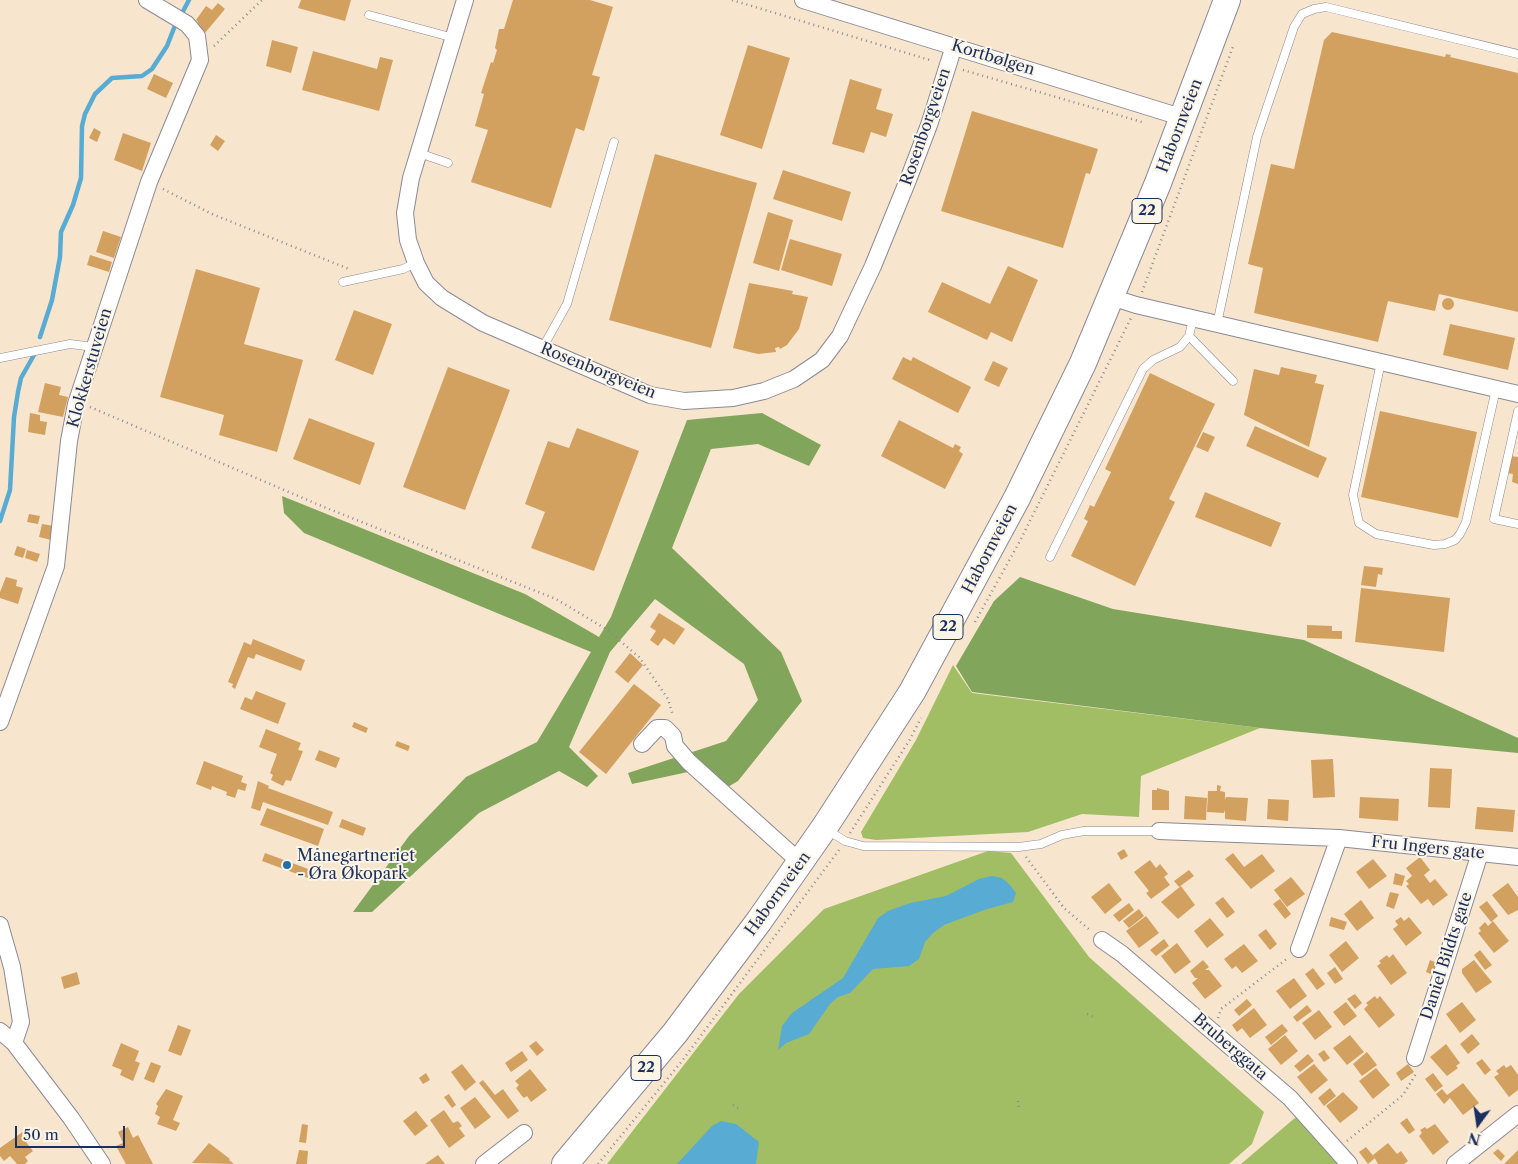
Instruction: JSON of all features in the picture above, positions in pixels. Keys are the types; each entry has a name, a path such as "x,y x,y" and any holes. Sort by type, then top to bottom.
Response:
{"highway":[{"name":"Habornveien","path":"565,1164 675,1033 801,863 835,834 907,700 972,585 1057,417 1111,297 1173,114 1227,0"}],"street":[{"path":"147,0 181,20 197,36 200,60"},
{"name":"Rosenborgveien","path":"465,0 411,178 405,213 408,240 416,263 426,283 458,310 542,349 650,395 684,401 733,398 764,391 794,380 822,360 840,336 873,266 929,125 954,46"},
{"name":"Kortbølgen","path":"802,0 1173,114"},
{"name":"Klokkerstuveien","path":"0,722 56,566 69,441 76,404 149,182 200,60"},
{"path":"1111,297 1217,324 1518,394"},
{"path":"642,744 657,728 665,728 673,736 675,746 689,762 801,863"},
{"name":"Fru Ingers gate","path":"1159,831 1339,838 1518,858"},
{"path":"1300,949 1339,838"},
{"name":"Daniel Bildts gate","path":"1414,1058 1480,853"},
{"path":"0,925 12,967 22,1022 14,1043"},
{"name":"Bruberggata","path":"1102,940 1122,954 1290,1098 1349,1164"},
{"path":"0,1031 14,1043 71,1118 102,1164"},
{"path":"1455,1164 1518,1114"},
{"path":"484,1164 524,1133"}],"lane":[{"path":"1217,324 1256,137 1294,27 1302,14 1314,9 1326,8 1518,54"},
{"path":"369,15 454,38"},
{"path":"542,349 567,304 614,142"},
{"path":"419,153 448,163"},
{"path":"343,282 403,269 416,263"},
{"path":"1050,557 1143,369 1152,360 1180,348 1189,336 1193,318"},
{"path":"1189,336 1233,381"},
{"path":"0,358 70,344 94,347"},
{"path":"1382,362 1353,495 1359,523 1376,534 1434,544 1445,544 1455,540 1460,534 1466,522 1496,389"},
{"path":"1518,411 1494,519 1518,524"},
{"path":"835,834 863,846 1019,847 1041,844 1062,835 1084,831 1159,831"}],"path":[{"path":"200,60 262,0"},
{"path":"732,0 933,61"},
{"path":"959,69 1140,122 1173,114"},
{"path":"149,182 212,214 367,277"},
{"path":"76,404 100,410 324,507 556,599 606,629 639,657 668,699 674,720 673,736"},
{"path":"598,1164 745,980 835,858 835,834"},
{"path":"1019,847 1064,908 1102,940"},
{"path":"1210,1029 1220,1015 1221,1009 1300,949"},
{"path":"1087,1014 1096,1018"},
{"path":"1336,1150 1403,1094 1417,1074 1414,1058"},
{"path":"1018,1101 1019,1109"},
{"path":"733,1105 739,1110"}],"green space":[{"path":"762,413 821,445 809,466 758,444 711,449 672,548 781,652 802,701 738,781 716,794 688,772 632,784 628,773 726,741 758,700 744,664 655,599 610,652 569,747 598,776 587,787 559,771 479,813 372,912 353,912 409,836 466,777 537,742 591,652 304,533 284,513 282,496 525,594 599,637 611,617 687,420"},
{"path":"1020,577 1113,609 1304,640 1518,738 1518,753 1260,728 972,692 956,666 994,601"},
{"path":"953,665 972,693 1260,728 1141,776 1139,817 1082,814 1028,832 876,840 863,838 861,832 916,740"},
{"path":"988,851 1011,853 1089,957 1264,1112 1252,1144 1229,1164 607,1164 739,994 824,909"},
{"path":"1296,1117 1339,1164 1241,1164"}],"water":[{"path":"992,876 1002,878 1009,884 1016,893 1013,902 984,910 944,925 925,942 919,959 909,966 873,969 850,993 838,997 830,1004 809,1034 786,1043 778,1050 782,1026 792,1013 843,978 878,918 888,911 910,903 946,896 979,879"},
{"path":"721,1121 736,1124 759,1142 756,1164 677,1164 712,1126"}],"building":[{"path":"301,0 351,0 345,21 298,8"},
{"path":"513,0 590,0 613,7 592,75 600,77 584,131 576,128 551,208 471,182 488,130 475,126 484,94 481,93 497,50 495,48 499,29 504,29"},
{"path":"218,3 225,9 205,33 195,26 198,22 196,20 206,6 212,10"},
{"path":"1332,32 1445,57 1446,54 1451,55 1450,57 1518,73 1518,312 1439,294 1435,311 1388,301 1378,342 1254,313 1263,268 1248,264 1271,164 1294,169 1324,40"},
{"path":"272,40 298,47 291,73 266,66"},
{"path":"748,45 790,58 762,149 720,135"},
{"path":"313,51 377,69 380,57 393,60 379,111 302,90"},
{"path":"154,74 173,83 166,98 147,89"},
{"path":"850,79 882,89 876,109 893,114 886,137 871,132 864,153 832,144"},
{"path":"972,111 1098,149 1090,174 1086,173 1063,248 941,211"},
{"path":"94,128 101,132 97,142 89,138"},
{"path":"123,133 151,143 142,171 114,160"},
{"path":"216,135 225,141 218,151 210,145"},
{"path":"655,154 757,183 711,348 609,320"},
{"path":"783,170 851,192 842,221 773,199"},
{"path":"768,212 793,220 779,271 753,263"},
{"path":"103,231 121,237 114,258 96,252"},
{"path":"790,239 842,254 832,286 781,270"},
{"path":"90,255 112,262 109,272 87,265"},
{"path":"1008,266 1038,280 1012,342 991,332 987,340 928,312 942,282 990,304"},
{"path":"196,269 260,288 244,344 303,360 277,452 219,435 224,415 160,397"},
{"path":"749,283 793,291 792,294 808,297 799,329 787,345 780,349 779,347 775,348 776,352 758,354 733,348"},
{"path":"1446,298 1450,298 1454,304 1450,310 1446,310 1442,306 1442,302"},
{"path":"354,310 392,324 373,375 335,360"},
{"path":"1450,324 1515,338 1508,370 1443,355"},
{"path":"903,357 911,361 913,357 971,387 958,413 892,379"},
{"path":"993,361 1008,368 999,387 984,380"},
{"path":"448,367 510,390 465,510 403,487"},
{"path":"1281,367 1317,375 1315,383 1324,385 1309,447 1244,415 1254,369 1279,375"},
{"path":"1150,373 1215,404 1169,499 1175,502 1135,586 1071,556 1088,521 1084,519 1090,505 1094,507 1111,472 1105,469"},
{"path":"45,383 61,387 59,395 68,397 63,417 38,412"},
{"path":"1380,411 1477,432 1458,518 1361,497"},
{"path":"30,413 40,415 40,421 47,422 45,435 28,432"},
{"path":"309,418 375,443 360,485 293,459"},
{"path":"899,420 953,448 955,444 961,447 959,451 963,454 945,489 881,456"},
{"path":"1255,426 1327,458 1318,478 1246,446"},
{"path":"577,428 639,451 594,571 531,548 545,512 525,504 548,441 569,448"},
{"path":"1203,432 1215,437 1208,452 1196,447"},
{"path":"1511,456 1518,457 1518,484 1512,482 1513,474 1507,473"},
{"path":"1205,492 1281,523 1271,547 1195,517"},
{"path":"29,514 40,516 38,524 27,522"},
{"path":"42,524 54,526 51,540 39,537"},
{"path":"17,546 26,549 23,558 14,555"},
{"path":"27,550 40,554 37,562 25,558"},
{"path":"1364,566 1383,568 1382,575 1378,574 1376,587 1361,585"},
{"path":"6,577 17,580 16,586 23,588 18,604 0,598 0,592"},
{"path":"1361,588 1450,598 1444,652 1355,642"},
{"path":"659,613 685,629 674,645 664,638 658,646 650,640 656,631 650,627"},
{"path":"1307,625 1332,626 1332,631 1342,631 1342,639 1307,638"},
{"path":"253,639 305,660 301,671 256,654 254,659 248,657 235,689 232,687 233,684 228,682 244,642 251,645"},
{"path":"630,653 643,665 628,683 615,672"},
{"path":"634,684 661,705 606,774 579,752"},
{"path":"256,691 286,703 278,724 240,709 245,697 252,700"},
{"path":"354,722 368,728 366,733 352,727"},
{"path":"266,729 301,743 298,750 303,751 291,781 286,780 283,786 271,780 273,775 270,773 277,754 259,747"},
{"path":"397,741 410,746 408,751 395,746"},
{"path":"319,750 340,758 336,768 315,760"},
{"path":"1333,759 1335,797 1313,798 1311,760"},
{"path":"204,761 243,776 241,782 247,784 245,791 238,789 235,798 226,795 227,792 212,786 211,790 196,784"},
{"path":"1430,768 1452,769 1450,808 1428,807"},
{"path":"258,781 269,786 268,788 333,812 328,825 263,802 260,811 251,808"},
{"path":"1217,785 1221,786 1220,791 1225,792 1225,800 1226,797 1248,798 1246,821 1225,819 1225,810 1224,813 1207,812 1208,791 1217,791"},
{"path":"1157,788 1169,791 1169,810 1152,810 1152,790 1157,790"},
{"path":"1185,796 1207,798 1206,820 1184,819"},
{"path":"1360,797 1399,799 1398,821 1359,818"},
{"path":"1268,799 1289,800 1288,821 1267,819"},
{"path":"1477,807 1515,810 1513,832 1475,829"},
{"path":"267,808 324,829 318,846 260,825"},
{"path":"342,819 366,828 363,836 339,827"},
{"path":"1124,849 1128,856 1121,860 1117,853"},
{"name":"Månegartneriet - Øra Økopark","path":"265,853 311,870 308,878 262,861"},
{"path":"1233,853 1244,867 1262,854 1275,871 1251,889 1225,859"},
{"path":"1420,857 1430,870 1424,875 1430,883 1435,879 1448,895 1433,906 1428,899 1421,904 1406,886 1409,884 1406,881 1412,876 1406,868"},
{"path":"1373,859 1387,876 1369,889 1356,872"},
{"path":"1150,860 1156,868 1160,864 1168,874 1164,877 1170,885 1151,899 1146,893 1149,891 1134,872"},
{"path":"1189,870 1194,876 1179,887 1174,881"},
{"path":"1395,873 1405,876 1402,886 1393,884"},
{"path":"1291,877 1305,894 1287,907 1274,890"},
{"path":"1109,883 1122,900 1105,914 1091,897"},
{"path":"1508,883 1518,897 1518,910 1508,915 1492,895"},
{"path":"1181,886 1195,905 1178,919 1161,902"},
{"path":"1390,892 1399,894 1394,909 1386,906"},
{"path":"1223,897 1235,912 1227,918 1215,903"},
{"path":"1280,899 1291,914 1285,919 1273,904"},
{"path":"1361,900 1374,918 1357,931 1344,914"},
{"path":"1487,901 1498,916 1491,922 1479,907"},
{"path":"1129,903 1134,910 1119,922 1113,915"},
{"path":"1139,909 1144,916 1129,928 1123,921"},
{"path":"1146,916 1159,933 1139,948 1126,931"},
{"path":"1331,917 1347,922 1344,930 1329,926"},
{"path":"1401,917 1404,921 1409,917 1422,933 1406,946 1393,929 1398,925 1395,921"},
{"path":"1210,918 1224,935 1207,948 1194,931"},
{"path":"1493,921 1509,941 1494,953 1478,933 1481,931 1479,928 1485,922 1488,926"},
{"path":"1266,929 1277,944 1270,950 1258,935"},
{"path":"1164,939 1169,946 1156,956 1150,950"},
{"path":"1346,941 1359,958 1342,972 1329,955"},
{"path":"1177,943 1191,962 1175,974 1161,956"},
{"path":"1244,944 1258,961 1242,973 1236,966 1232,969 1224,959"},
{"path":"1480,950 1492,965 1485,970 1474,955"},
{"path":"1393,954 1407,973 1391,985 1377,966 1381,963 1379,961 1387,955 1389,958"},
{"path":"1203,960 1209,967 1205,970 1209,970 1222,986 1205,999 1192,983 1198,978 1195,978 1190,971"},
{"path":"1430,960 1437,963 1433,975 1426,972"},
{"path":"1474,960 1492,982 1476,993 1462,973 1462,969"},
{"path":"1335,967 1343,979 1335,984 1327,973"},
{"path":"1313,968 1325,984 1317,990 1305,974"},
{"path":"77,972 80,984 64,989 61,977"},
{"path":"1294,978 1307,996 1290,1009 1276,991"},
{"path":"1355,994 1362,1003 1355,1009 1347,999"},
{"path":"1375,996 1377,999 1380,996 1395,1015 1379,1028 1364,1009 1368,1005 1366,1003"},
{"path":"1247,999 1252,1005 1239,1016 1234,1010"},
{"path":"1346,1002 1357,1016 1344,1026 1333,1012"},
{"path":"1462,1002 1476,1020 1460,1033 1446,1014"},
{"path":"1307,1005 1312,1011 1297,1022 1293,1017"},
{"path":"1254,1008 1267,1025 1250,1038 1242,1028 1237,1032 1232,1025"},
{"path":"1319,1010 1332,1027 1315,1040 1302,1023"},
{"path":"1282,1024 1288,1031 1271,1045 1265,1037"},
{"path":"178,1025 191,1030 181,1056 168,1051"},
{"path":"1472,1034 1480,1044 1468,1054 1460,1044"},
{"path":"1285,1035 1298,1051 1281,1065 1268,1049"},
{"path":"1350,1035 1364,1052 1347,1065 1333,1048"},
{"path":"536,1041 544,1050 537,1056 529,1046"},
{"path":"121,1043 139,1051 135,1061 140,1063 133,1081 120,1075 122,1070 112,1066"},
{"path":"1446,1044 1460,1063 1456,1066 1458,1068 1447,1076 1430,1057"},
{"path":"1324,1050 1330,1058 1324,1062 1318,1054"},
{"path":"522,1051 528,1060 511,1072 505,1063"},
{"path":"1367,1052 1377,1065 1362,1076 1353,1064"},
{"path":"1308,1054 1314,1061 1300,1072 1294,1066"},
{"path":"1482,1059 1491,1070 1485,1075 1476,1063"},
{"path":"151,1062 161,1066 154,1083 144,1079"},
{"path":"462,1064 476,1082 465,1091 451,1072"},
{"path":"1314,1064 1328,1080 1311,1094 1297,1077"},
{"path":"1408,1064 1414,1072 1401,1081 1396,1073"},
{"path":"1504,1065 1506,1068 1511,1065 1518,1075 1518,1090 1509,1097 1494,1077 1499,1074 1496,1071"},
{"path":"1376,1068 1390,1085 1373,1099 1359,1081"},
{"path":"530,1069 547,1090 531,1102 527,1096 524,1098 522,1096 516,1088 519,1085 515,1081"},
{"path":"426,1073 430,1080 423,1084 419,1078"},
{"path":"1433,1073 1443,1086 1435,1092 1425,1079"},
{"path":"483,1080 495,1095 503,1089 519,1111 508,1119 479,1083"},
{"path":"1463,1083 1479,1103 1463,1115 1450,1098 1444,1104 1436,1094 1442,1089 1447,1095"},
{"path":"1330,1088 1336,1096 1324,1106 1318,1098"},
{"path":"166,1089 183,1096 173,1120 180,1123 176,1131 157,1124 160,1117 155,1114 158,1106 156,1104"},
{"path":"1343,1092 1358,1107 1357,1110 1340,1123 1326,1106"},
{"path":"449,1094 456,1105 452,1108 444,1097"},
{"path":"475,1097 491,1117 475,1129 460,1108"},
{"path":"444,1110 453,1123 458,1121 462,1126 459,1128 465,1136 449,1148 430,1120"},
{"path":"416,1111 428,1126 415,1136 403,1121"},
{"path":"1407,1118 1415,1130 1409,1134 1400,1123"},
{"path":"302,1124 308,1125 306,1143 299,1142"},
{"path":"1435,1124 1449,1142 1433,1155 1419,1136 1422,1133 1420,1130 1425,1127 1427,1129"},
{"path":"128,1127 133,1138 138,1135 153,1164 126,1164 116,1146 123,1143 118,1132"},
{"path":"24,1131 31,1139 26,1142 33,1151 25,1157 28,1161 25,1164 17,1164 10,1156 4,1161 0,1156 0,1148"},
{"path":"209,1143 230,1159 234,1164 192,1163"},
{"path":"1388,1143 1397,1154 1401,1151 1408,1161 1404,1164 1378,1164 1373,1155"},
{"path":"1366,1147 1375,1158 1368,1164 1359,1152"},
{"path":"1498,1149 1505,1156 1501,1161 1493,1153"},
{"path":"299,1150 308,1151 307,1164 296,1164"},
{"path":"1518,1150 1518,1164 1504,1164"},
{"path":"438,1155 445,1164 425,1164"}],"waterway":[{"path":"181,15 189,0"},
{"path":"40,337 52,300 60,257 61,232 73,205 81,178 82,126 85,114 95,94 112,78 142,76 152,69 167,46 176,23"},
{"path":"0,521 10,490 14,417 18,392 21,378 34,355"}],"place":[{"name":"Månegartneriet - Øra Økopark","path":"287,865"}]}
